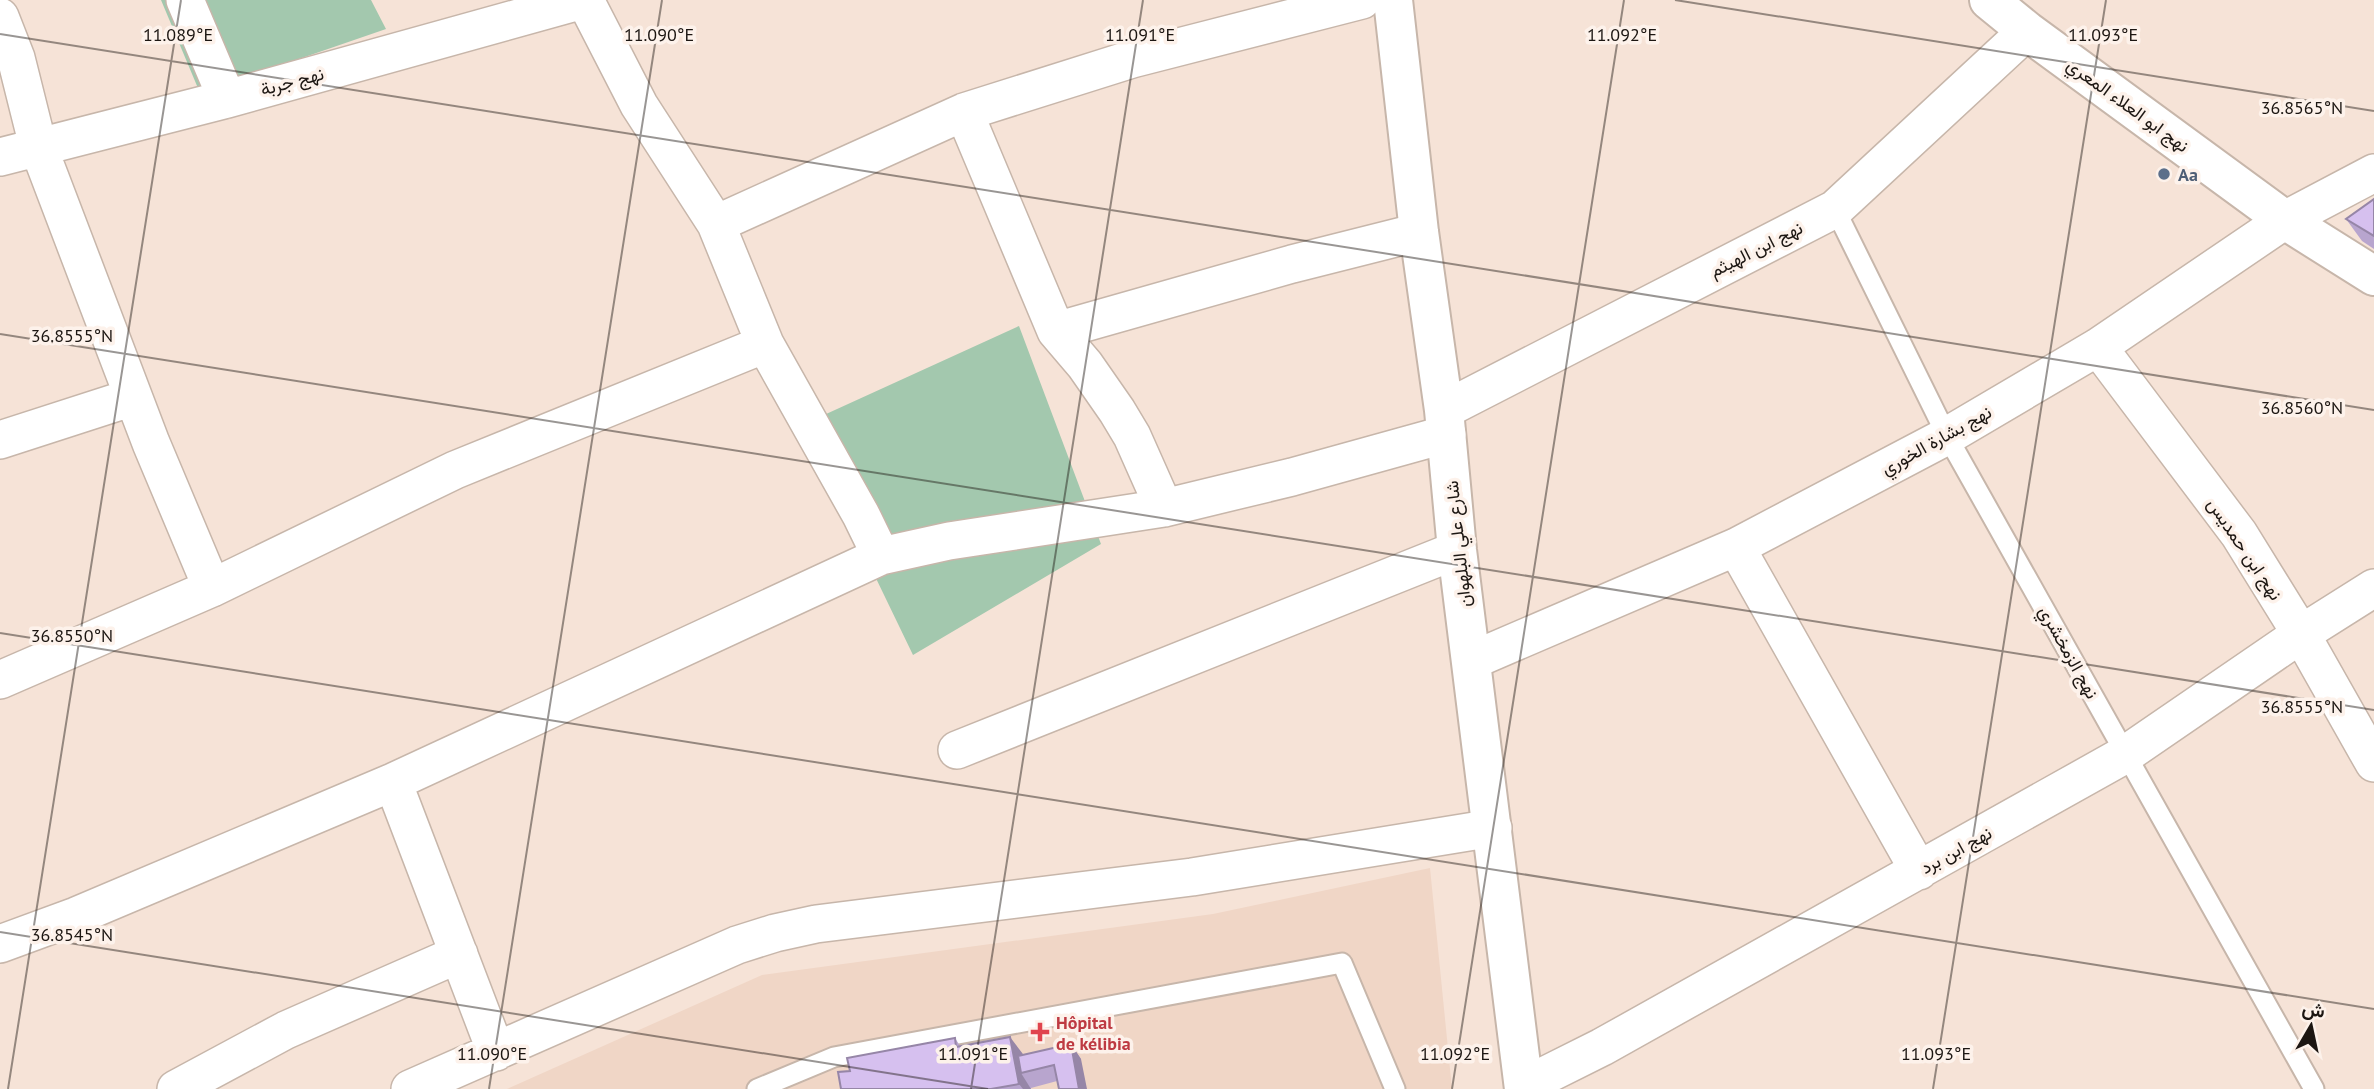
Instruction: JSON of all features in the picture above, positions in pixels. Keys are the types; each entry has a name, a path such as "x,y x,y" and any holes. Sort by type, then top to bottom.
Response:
{"main road":[{"name":"شارع علي البلهوان","path":"1393,0 1419,232 1446,422 1457,550 1473,660 1524,1088"},
{"name":"نهج ابو العلاء المعري","path":"1989,0 2027,31 2285,220 2374,276"}],"street":[{"path":"185,0 227,99"},
{"path":"584,0 639,105 716,224 765,344 861,515 881,556"},
{"name":"نهج جربة","path":"0,157 227,99 584,0"},
{"path":"716,224 964,113 1132,60 1362,0"},
{"path":"0,17 16,58 38,146 133,397 212,587"},
{"name":"نهج ابن الهيثم","path":"0,944 76,916 393,782 881,556 949,541 1164,508 1292,477 1446,422 1835,209 2027,31"},
{"path":"964,113 1056,331 1085,365 1117,411 1132,436 1164,508"},
{"name":"نهج بشارة الخوري","path":"1473,660 1736,547 1947,436 2098,347 2285,220 2374,173"},
{"path":"1056,331 1292,264 1419,232"},
{"path":"0,680 212,587 456,470 765,344"},
{"name":"نهج ابن حمديس","path":"2098,347 2239,534 2301,634 2374,763"},
{"path":"0,440 133,397"},
{"path":"1736,547 1919,871"},
{"path":"957,750 1457,550"},
{"name":"نهج ابن برد","path":"1524,1088 2126,754 2301,634 2374,588"},
{"path":"393,782 496,1052"},
{"path":"410,1089 737,945 789,930 816,924 1192,877 1493,828"},
{"path":"176,1089 286,1030 459,954"}],"lane":[{"name":"نهج الزمخشري","path":"1835,209 1947,436 2314,1089"},
{"path":"757,1089 790,1083 834,1057 1342,963 1395,1089"}],"shaded area":[{"name":"Hôpital de kélibia","path":"1430,868 1452,1089 507,1089 762,975 1213,914"}],"green space":[{"path":"161,0 371,0 386,29 200,93"},
{"path":"1019,326 1101,544 913,655 802,425"}],"building":[{"path":"2374,199 2374,236 2346,219"},
{"path":"1010,1037 1019,1084 991,1089 841,1089 838,1072 850,1071 847,1058 955,1038 956,1047"},
{"path":"1071,1044 1079,1089 1059,1089 1054,1065 1021,1073 1018,1056"}],"place":[{"name":"Aa","path":"2164,174"},
{"name":"Hôpital de kélibia","path":"1040,1032"}]}
